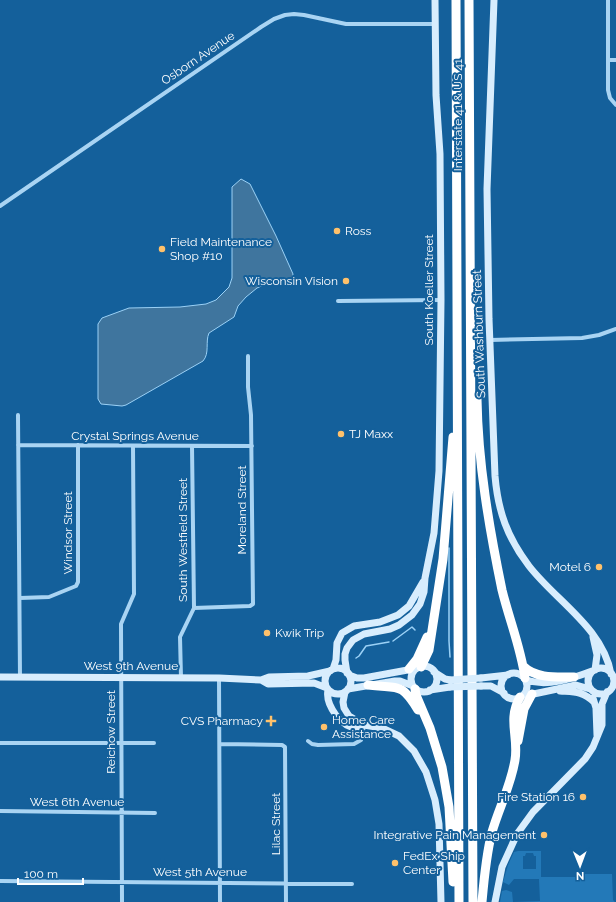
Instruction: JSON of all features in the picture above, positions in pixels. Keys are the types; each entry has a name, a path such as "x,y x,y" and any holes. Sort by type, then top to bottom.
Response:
{"highway":[{"path":"456,0 459,902"},
{"name":"Interstate 41 & US 41","path":"470,0 471,342"},
{"path":"471,342 476,365 479,440 484,493 503,591 523,666 525,679"},
{"path":"471,342 473,902"},
{"path":"416,668 420,654 432,626 443,559 453,431 458,421"},
{"path":"523,666 530,672 546,676 574,677"},
{"path":"368,685 397,688 406,692 433,737"},
{"path":"414,687 433,737 442,767 452,843 454,902"},
{"path":"482,902 485,867 492,833 511,778 515,758 514,711 525,696"}],"street":[{"name":"South Koeller Street","path":"348,674 345,665 345,654 351,642 364,634 394,627 412,615 422,599 434,533 438,491 441,300 440,154 436,95 435,0"},
{"name":"South Washburn Street","path":"494,0 487,189 489,319 495,476 499,507 516,546 530,567 578,617 602,647 613,675"},
{"path":"608,0 608,95 616,106"},
{"name":"Osborn Avenue","path":"0,206 274,19 285,15 294,14 342,24 436,24"},
{"path":"608,60 616,60"},
{"path":"338,301 441,300"},
{"path":"490,340 590,337 599,336 616,329"},
{"name":"Moreland Street","path":"194,608 250,606 253,604 252,415 248,387 248,356"},
{"path":"18,415 20,677"},
{"name":"Crystal Springs Avenue","path":"18,445 252,446"},
{"name":"Windsor Street","path":"20,598 49,598 76,586 78,582 78,445"},
{"name":"Reichow Street","path":"122,902 121,624 134,594 133,446"},
{"name":"South Westfield Street","path":"181,678 180,637 194,608 192,446"},
{"name":"South Koeller Street","path":"332,670 336,660 337,643 342,633 354,626 380,622 398,615 413,601 425,578"},
{"name":"South Washburn Street","path":"592,635 597,655 593,670"},
{"path":"414,687 411,678 416,668"},
{"path":"364,725 358,728 348,725 336,715 331,706 325,679 332,670 341,669 357,678 364,678 416,668 429,668 450,683"},
{"path":"327,689 336,694 368,685 400,681 422,692 450,683 481,682 518,674 534,683 542,684 574,677 593,670 604,669 613,675 611,691 602,704 602,725 593,747 585,759 533,812 517,834 502,867 495,902"},
{"name":"West 9th Avenue","path":"0,677 219,678 261,680 268,677 308,676 332,670"},
{"path":"593,670 588,679 594,702 597,736"},
{"path":"429,690 436,682 434,672"},
{"path":"348,674 351,682 343,702 345,711 351,718 360,721 364,725 382,728 399,736 414,750 426,772 435,800 439,824 441,902"},
{"path":"504,692 502,689 502,682 509,675"},
{"path":"219,678 220,902"},
{"path":"525,679 527,689 525,696"},
{"name":"West 9th Avenue","path":"261,680 268,684 314,683 327,689"},
{"path":"481,682 504,692 510,698 576,685 599,694 611,691"},
{"path":"551,690 579,692 588,696 594,702"},
{"path":"308,741 312,744 354,744 361,740 364,725"},
{"path":"0,743 154,743"},
{"name":"Lilac Street","path":"220,744 282,745 286,750 286,902"},
{"name":"West 6th Avenue","path":"0,812 155,813"},
{"name":"West 5th Avenue","path":"0,881 352,884"}],"shaded area":[{"path":"241,179 250,184 293,274 292,280 266,284 257,288 246,297 238,306 234,317 209,333 207,340 207,351 203,361 126,405 101,404 98,399 98,324 102,318 129,308 180,307 206,304 216,300 229,287 232,278 232,187"},
{"path":"541,851 541,877 576,877 583,874 612,874 613,900 615,902 513,902 540,901 539,879 514,879 509,885 503,882 514,852","holes":["526,853 533,853 534,856 536,856 536,869 523,869 523,856 525,856"]},
{"path":"506,890 512,892 513,902 500,902 502,891"}],"waterway":[{"path":"449,548 450,657"},
{"path":"393,641 412,627 415,630"},
{"path":"356,658 366,646 389,642"}],"place":[{"name":"Ross","path":"337,231"},
{"name":"Field Maintenance Shop #10","path":"162,249"},
{"name":"Wisconsin Vision","path":"346,281"},
{"name":"TJ Maxx","path":"341,434"},
{"name":"Motel 6","path":"599,567"},
{"name":"Kwik Trip","path":"267,633"},
{"name":"CVS Pharmacy","path":"271,721"},
{"name":"Home Care Assistance","path":"324,727"},
{"name":"Fire Station 16","path":"583,797"},
{"name":"Integrative Pain Management","path":"544,835"},
{"name":"FedEx Ship Center","path":"395,863"}]}
